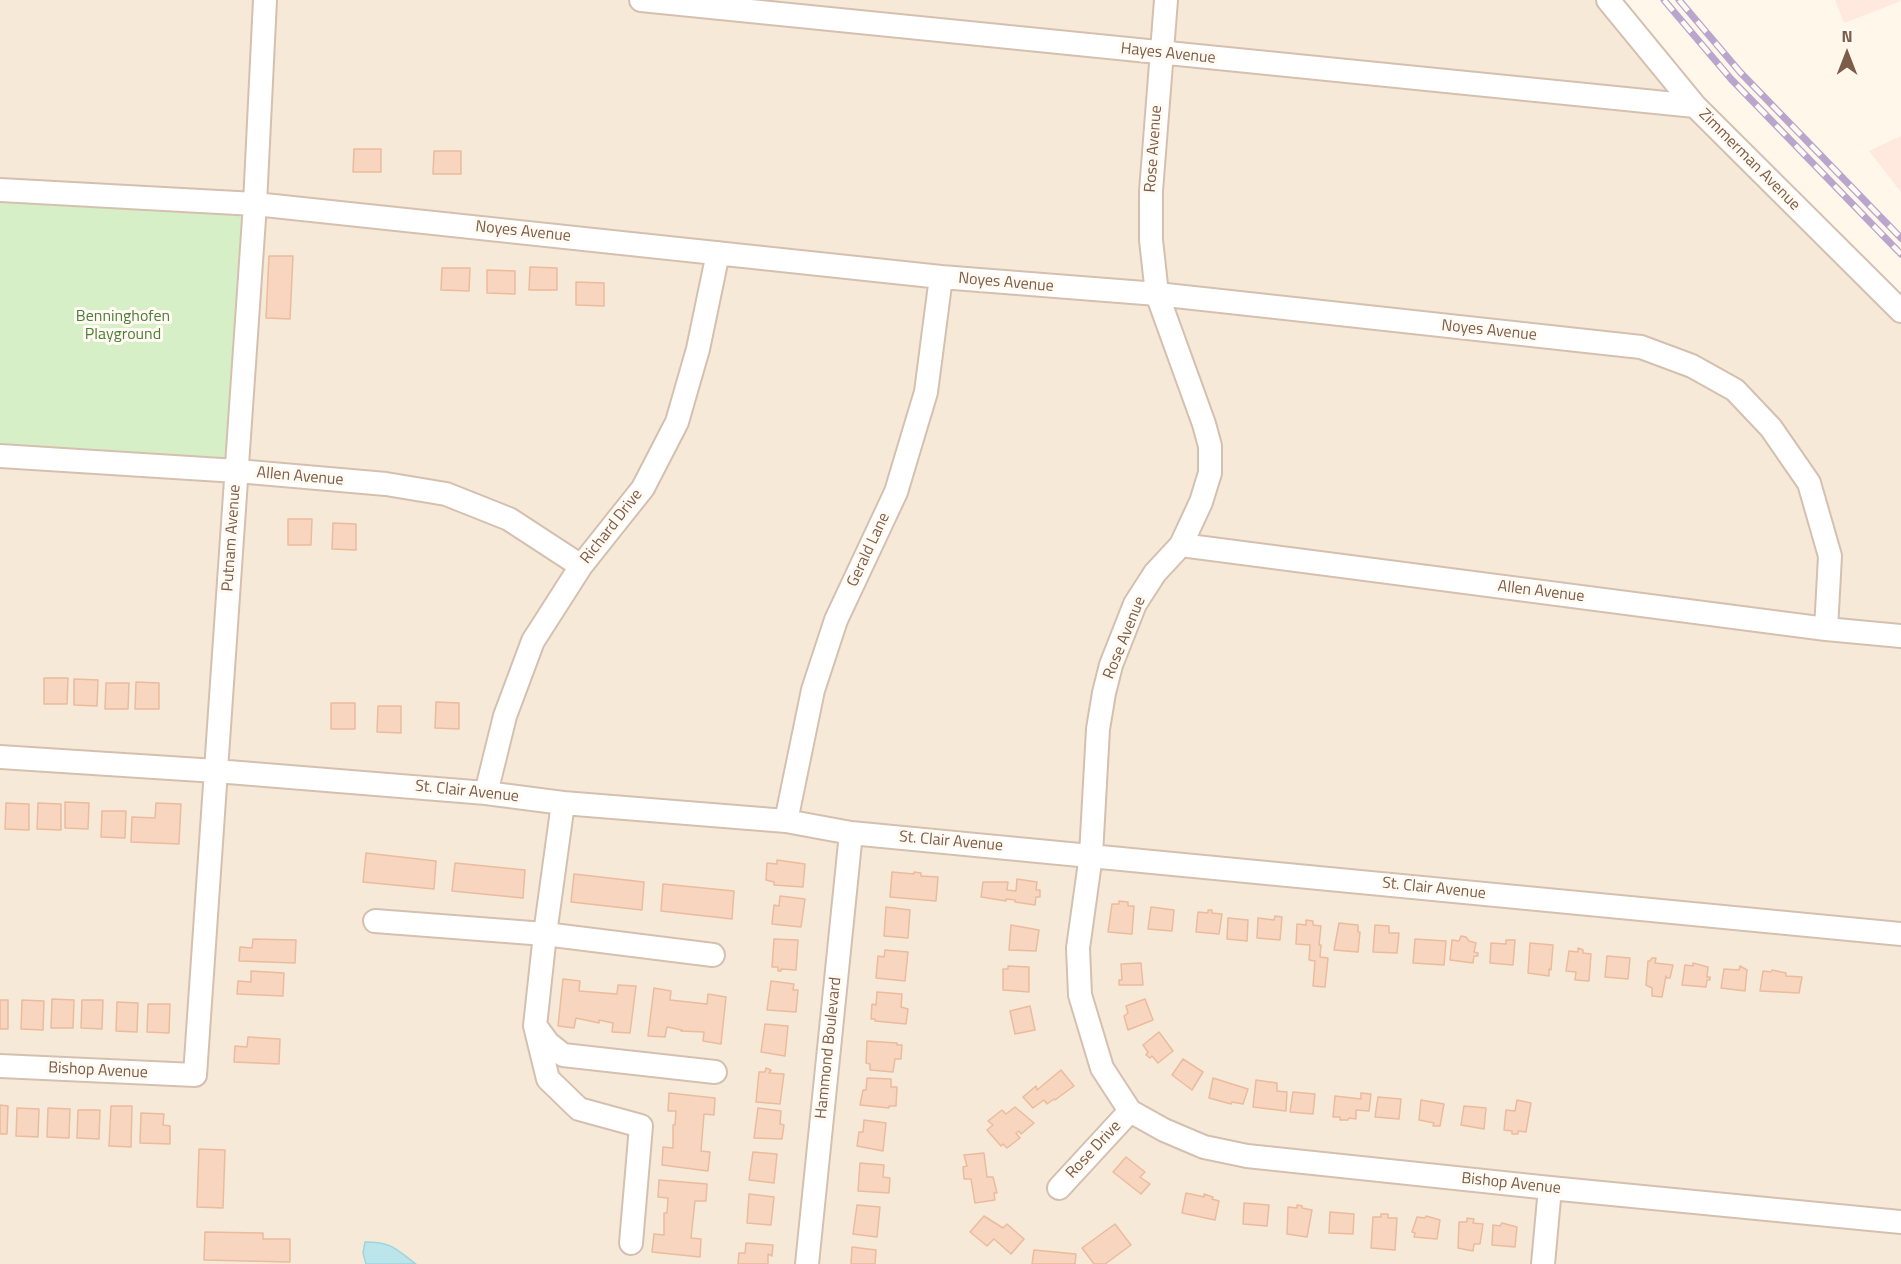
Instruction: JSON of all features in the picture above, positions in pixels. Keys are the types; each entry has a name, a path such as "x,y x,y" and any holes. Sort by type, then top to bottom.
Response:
{"street":[{"name":"Putnam Avenue","path":"195,1076 255,204 265,0"},
{"name":"Hayes Avenue","path":"641,0 1695,106"},
{"name":"Rose Avenue","path":"1130,1111 1102,1068 1080,995 1077,948 1091,855 1098,729 1104,693 1112,665 1135,604 1155,573 1181,545 1202,502 1210,473 1210,446 1204,424 1157,294 1151,240 1151,191 1166,0"},
{"name":"Zimmerman Avenue","path":"1608,0 1695,106 1901,311"},
{"name":"Noyes Avenue","path":"0,190 255,204 941,278 1157,294 1641,347 1692,366 1735,390 1771,428 1809,483 1830,556 1826,629"},
{"name":"Richard Drive","path":"486,793 505,716 533,641 581,566 643,488 677,422 698,349 718,253"},
{"name":"Gerald Lane","path":"786,821 813,690 836,620 896,492 926,392 941,278"},
{"name":"Allen Avenue","path":"0,456 237,471 386,484 446,494 509,519 581,566"},
{"name":"Allen Avenue","path":"1181,545 1826,629 1901,636"},
{"name":"St. Clair Avenue","path":"0,757 216,771 486,793 563,803 786,821 851,833 1901,934"},
{"path":"563,803 544,934 535,1026 549,1079 579,1109 641,1126 632,1243"},
{"name":"Hammond Boulevard","path":"807,1264 851,833"},
{"path":"375,921 544,934 713,955"},
{"path":"535,1026 563,1055 715,1072"},
{"name":"Bishop Avenue","path":"0,1066 195,1076"},
{"name":"Bishop Avenue","path":"1130,1111 1164,1130 1204,1147 1248,1156 1901,1222"},
{"name":"Rose Drive","path":"1059,1188 1130,1111"},
{"path":"1543,1264 1550,1188"}],"shaded area":[{"path":"0,0 1608,0 1901,307 1901,1264 0,1264"},
{"path":"1835,0 1901,0 1901,1 1844,23"},
{"path":"1901,136 1901,192 1869,151"}],"green space":[{"name":"Benninghofen Playground","path":"0,190 255,204 237,471 0,456"}],"water":[{"path":"365,1242 388,1245 416,1264 366,1264 363,1253"}],"building":[{"path":"354,149 381,149 381,172 353,172"},
{"path":"434,151 461,151 461,174 433,174"},
{"path":"269,256 293,256 290,319 266,318"},
{"path":"530,267 557,268 557,290 529,290"},
{"path":"442,268 470,268 469,291 441,290"},
{"path":"487,270 515,271 515,294 487,293"},
{"path":"576,282 604,283 604,306 576,305"},
{"path":"288,519 312,519 311,545 288,545"},
{"path":"333,523 356,524 356,550 332,549"},
{"path":"44,678 68,678 67,704 44,704"},
{"path":"74,679 98,680 97,706 74,705"},
{"path":"136,682 159,683 159,709 135,709"},
{"path":"106,683 129,683 128,709 105,709"},
{"path":"436,702 459,703 459,729 435,728"},
{"path":"331,703 355,703 355,729 331,729"},
{"path":"378,706 401,706 401,733 377,732"},
{"path":"65,802 89,803 88,829 65,828"},
{"path":"6,803 29,804 29,830 5,829"},
{"path":"38,803 61,804 61,830 37,829"},
{"path":"156,803 181,804 179,844 131,842 132,817 155,818"},
{"path":"102,811 126,811 125,838 101,837"},
{"path":"366,853 436,861 434,889 363,882"},
{"path":"777,860 805,864 803,887 774,885 774,882 766,880 767,863 777,864"},
{"path":"455,863 525,870 523,898 452,891"},
{"path":"892,872 914,874 914,872 921,873 921,876 938,877 936,901 890,897"},
{"path":"574,874 644,882 642,910 571,902"},
{"path":"1017,879 1037,882 1036,890 1040,890 1040,897 1036,897 1035,905 1015,902 1015,900 981,897 983,882 1008,882 1007,890 1016,891"},
{"path":"663,884 734,891 732,919 661,911"},
{"path":"780,896 805,899 801,927 772,924 774,905 779,906"},
{"path":"1119,901 1128,902 1128,906 1134,906 1132,934 1108,932 1112,904 1119,904"},
{"path":"886,907 910,910 908,938 884,936"},
{"path":"1151,907 1174,910 1172,931 1148,929"},
{"path":"1208,910 1222,914 1219,934 1196,932 1198,912 1208,913"},
{"path":"1275,916 1282,917 1280,940 1257,938 1258,918 1274,920"},
{"path":"1228,918 1248,920 1247,941 1227,939"},
{"path":"1306,920 1313,921 1313,925 1321,926 1320,957 1328,958 1325,987 1313,986 1315,961 1309,960 1310,945 1296,944 1297,924 1306,925"},
{"path":"1339,923 1358,925 1358,932 1360,932 1358,952 1334,950"},
{"path":"1011,925 1039,930 1036,951 1009,950"},
{"path":"1375,925 1389,926 1389,933 1399,933 1397,953 1373,952"},
{"path":"1461,936 1476,943 1474,952 1478,953 1478,956 1474,956 1473,963 1450,960 1452,940 1459,941"},
{"path":"253,939 296,940 295,963 239,961 240,947 252,948"},
{"path":"774,939 798,940 796,970 781,969 778,971 778,967 772,967"},
{"path":"1415,939 1446,941 1444,965 1413,963"},
{"path":"1506,940 1515,940 1513,965 1490,963 1491,943 1506,944"},
{"path":"1530,943 1553,945 1549,976 1528,973"},
{"path":"1578,948 1583,950 1583,953 1591,954 1589,981 1575,980 1576,972 1566,971 1569,951 1578,952"},
{"path":"885,950 908,952 905,981 876,978 878,956 884,957"},
{"path":"1607,956 1630,958 1628,979 1605,977"},
{"path":"1656,958 1655,963 1673,965 1670,978 1666,976 1662,997 1652,996 1652,988 1646,985 1648,961"},
{"path":"1141,963 1143,985 1119,985 1119,980 1122,980 1121,964"},
{"path":"1693,963 1708,967 1707,977 1710,977 1710,980 1707,980 1706,987 1682,985 1685,965 1693,966"},
{"path":"1008,966 1029,967 1029,992 1003,990 1003,969 1008,969"},
{"path":"1740,966 1747,970 1745,991 1721,988 1724,969 1739,970"},
{"path":"1772,970 1786,973 1786,976 1802,977 1799,993 1760,991 1763,971 1771,972"},
{"path":"251,971 284,973 283,996 237,994 238,981 251,982"},
{"path":"563,979 580,981 579,991 617,994 618,985 636,986 630,1033 612,1032 613,1023 599,1020 599,1023 576,1018 574,1028 558,1026"},
{"path":"771,981 794,984 793,990 798,990 796,1012 767,1010"},
{"path":"654,988 671,991 670,1000 707,1004 708,994 726,997 721,1044 703,1041 704,1032 681,1031 667,1027 665,1037 648,1036"},
{"path":"877,992 902,994 901,1007 908,1009 906,1024 871,1019 872,1004 876,1005"},
{"path":"52,999 74,1000 73,1028 51,1028"},
{"path":"1145,999 1153,1020 1128,1030 1124,1016 1128,1013 1126,1006"},
{"path":"0,1000 8,1000 8,1029 0,1029"},
{"path":"22,1000 44,1001 43,1030 21,1029"},
{"path":"82,1000 103,1000 102,1029 81,1028"},
{"path":"117,1002 138,1003 137,1032 116,1031"},
{"path":"148,1004 170,1004 169,1033 147,1032"},
{"path":"1030,1006 1035,1030 1015,1034 1010,1011"},
{"path":"765,1024 788,1026 785,1056 761,1052"},
{"path":"1159,1032 1173,1051 1158,1063 1152,1056 1150,1058 1146,1055 1148,1052 1143,1045"},
{"path":"248,1037 280,1039 279,1064 234,1062 235,1046 247,1047"},
{"path":"867,1041 902,1045 901,1059 895,1059 893,1072 870,1070 870,1064 866,1063"},
{"path":"1183,1059 1203,1072 1192,1090 1172,1075"},
{"path":"766,1068 771,1070 769,1073 784,1074 780,1104 756,1102 759,1072 765,1072"},
{"path":"1061,1070 1074,1086 1055,1100 1047,1104 1044,1100 1033,1108 1023,1097 1036,1086 1037,1090"},
{"path":"867,1078 891,1079 891,1087 897,1087 896,1106 889,1106 889,1108 860,1105 863,1090 866,1090"},
{"path":"1213,1078 1248,1089 1243,1104 1232,1102 1231,1104 1209,1098"},
{"path":"1256,1080 1277,1083 1277,1091 1287,1092 1286,1111 1253,1107"},
{"path":"1293,1092 1315,1094 1313,1114 1290,1112"},
{"path":"669,1093 715,1098 714,1115 704,1114 701,1151 710,1152 708,1171 662,1165 663,1147 673,1148 673,1125 675,1125 676,1111 668,1111"},
{"path":"1361,1093 1371,1094 1369,1111 1356,1110 1356,1119 1340,1120 1340,1117 1333,1117 1335,1096 1361,1099"},
{"path":"1378,1097 1401,1099 1399,1119 1375,1117"},
{"path":"1421,1100 1444,1104 1440,1126 1433,1126 1434,1123 1419,1120"},
{"path":"1517,1100 1531,1103 1526,1132 1518,1131 1518,1134 1512,1134 1512,1131 1504,1130 1506,1110 1515,1111"},
{"path":"0,1105 8,1106 7,1134 0,1134"},
{"path":"111,1106 132,1106 131,1147 109,1146"},
{"path":"1464,1106 1486,1108 1484,1129 1461,1125"},
{"path":"1015,1107 1034,1123 1021,1134 1019,1131 1016,1133 1020,1138 1007,1148 1003,1144 1001,1146 987,1130 993,1125 988,1121 1002,1110 1006,1114"},
{"path":"17,1108 39,1109 38,1137 16,1136"},
{"path":"48,1108 70,1109 69,1138 47,1137"},
{"path":"758,1108 781,1111 780,1124 784,1125 782,1139 754,1138"},
{"path":"78,1110 100,1110 99,1139 77,1138"},
{"path":"141,1113 164,1114 163,1125 170,1126 170,1144 140,1143"},
{"path":"864,1120 886,1123 883,1151 857,1146 859,1132 863,1132"},
{"path":"199,1149 225,1150 223,1208 197,1207"},
{"path":"753,1152 777,1154 774,1183 749,1180"},
{"path":"984,1153 987,1177 993,1177 997,1193 994,1193 995,1200 975,1203 971,1179 964,1179 963,1167 967,1166 964,1155"},
{"path":"1126,1157 1145,1172 1140,1177 1150,1184 1141,1194 1113,1172"},
{"path":"860,1163 884,1165 883,1177 890,1178 889,1193 858,1191"},
{"path":"659,1180 707,1184 706,1201 695,1201 691,1238 701,1239 700,1257 652,1252 654,1234 664,1235 664,1213 667,1213 668,1198 658,1197"},
{"path":"1186,1193 1204,1197 1204,1194 1219,1201 1215,1220 1182,1213"},
{"path":"749,1194 774,1197 771,1225 747,1223"},
{"path":"1244,1203 1269,1205 1267,1226 1243,1224"},
{"path":"857,1205 880,1207 877,1237 853,1234"},
{"path":"1297,1205 1312,1210 1307,1237 1287,1234 1288,1207 1297,1208"},
{"path":"1330,1212 1354,1214 1353,1234 1329,1233"},
{"path":"1381,1214 1388,1214 1388,1218 1397,1218 1395,1250 1371,1248 1373,1217 1381,1217"},
{"path":"984,1216 1003,1228 1007,1224 1024,1239 1011,1254 994,1239 987,1246 970,1232"},
{"path":"1426,1216 1440,1220 1437,1239 1414,1237 1415,1233 1412,1232 1417,1217 1425,1218"},
{"path":"1467,1218 1474,1219 1473,1223 1483,1224 1480,1244 1474,1244 1473,1251 1458,1248 1459,1222 1467,1222"},
{"path":"1502,1223 1517,1227 1515,1247 1492,1245 1493,1225 1500,1226"},
{"path":"1115,1224 1131,1245 1105,1264 1094,1264 1082,1248"},
{"path":"205,1232 263,1233 263,1239 290,1239 290,1262 204,1260"},
{"path":"746,1243 773,1245 772,1256 768,1254 768,1264 738,1264 739,1253 745,1253"},
{"path":"852,1247 876,1250 875,1264 851,1264"},
{"path":"1034,1250 1076,1254 1075,1264 1032,1264"}],"railway":[{"path":"1664,0 1731,79 1901,254"},
{"path":"1679,0 1740,72 1901,238"}]}
